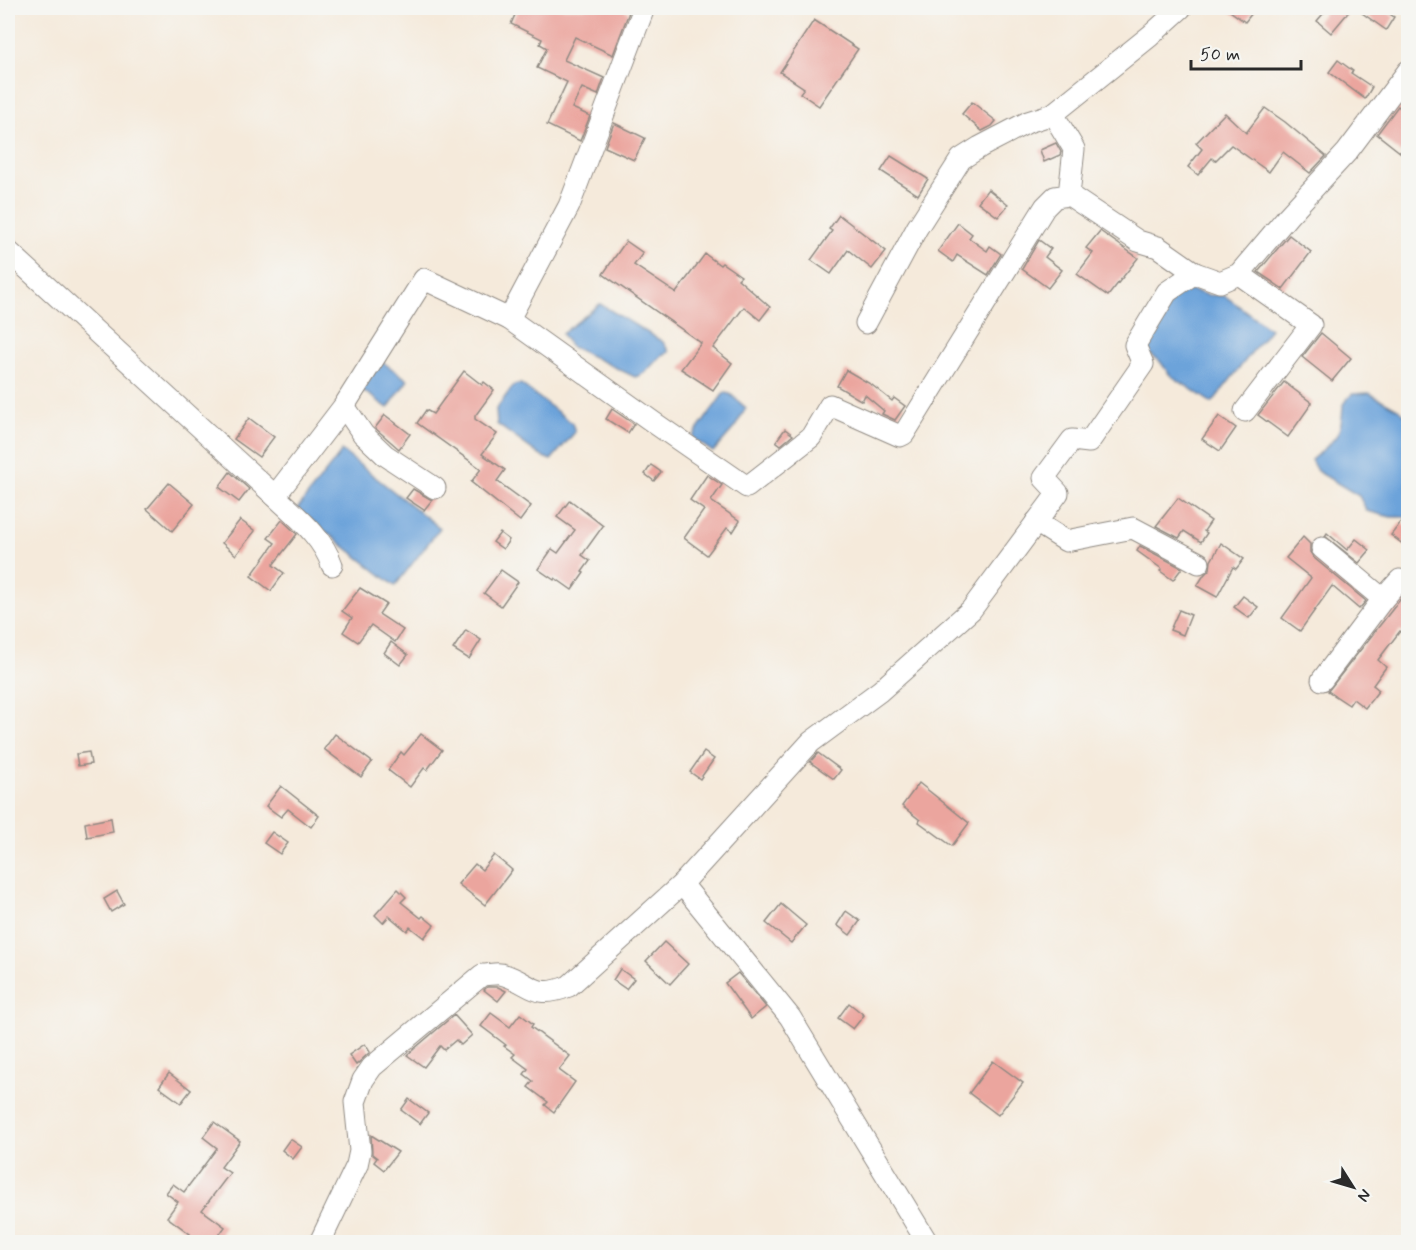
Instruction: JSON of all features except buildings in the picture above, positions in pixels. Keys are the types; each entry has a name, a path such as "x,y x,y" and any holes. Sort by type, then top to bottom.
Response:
{"street":[{"path":"509,319 569,206 644,8"},
{"path":"866,323 917,228 961,159 1028,122 1053,114 1181,8"},
{"path":"275,496 344,405 424,279 509,319 747,487 811,436 830,405 900,436 904,435 1045,207 1055,197 1069,195 1138,241 1158,247 1195,273 1220,282 1239,274 1347,152 1408,71"},
{"path":"1053,114 1074,149 1069,195"},
{"path":"11,261 275,496 318,538 332,565"},
{"path":"320,1242 357,1165 360,1151 355,1102 363,1080 372,1066 482,975 500,974 538,992 553,993 569,986 682,884 811,742 880,692 971,610 1058,493 1044,478 1072,440 1089,442 1143,364 1135,345 1167,292 1195,273"},
{"path":"1239,274 1311,325 1245,411"},
{"path":"344,405 363,434 378,448 435,488"},
{"path":"1036,522 1066,541 1133,528 1199,563"},
{"path":"1322,548 1383,599"},
{"path":"1322,680 1400,580 1408,585"},
{"path":"682,884 790,1017 927,1242"}],"water":[{"path":"1186,289 1208,295 1225,296 1270,329 1212,403 1170,375 1159,360 1143,350 1177,291"},
{"path":"600,304 663,342 669,352 641,375 635,377 570,346 562,334"},
{"path":"381,361 408,380 388,408 361,389"},
{"path":"521,384 572,423 575,432 551,460 541,456 497,424 496,409 514,385"},
{"path":"724,393 730,394 746,408 735,427 713,452 693,436"},
{"path":"1369,393 1400,410 1408,418 1408,517 1391,517 1367,511 1359,496 1317,471 1311,460 1336,437 1341,424 1343,404 1352,394"},
{"path":"342,451 440,528 395,586 297,509"}]}
